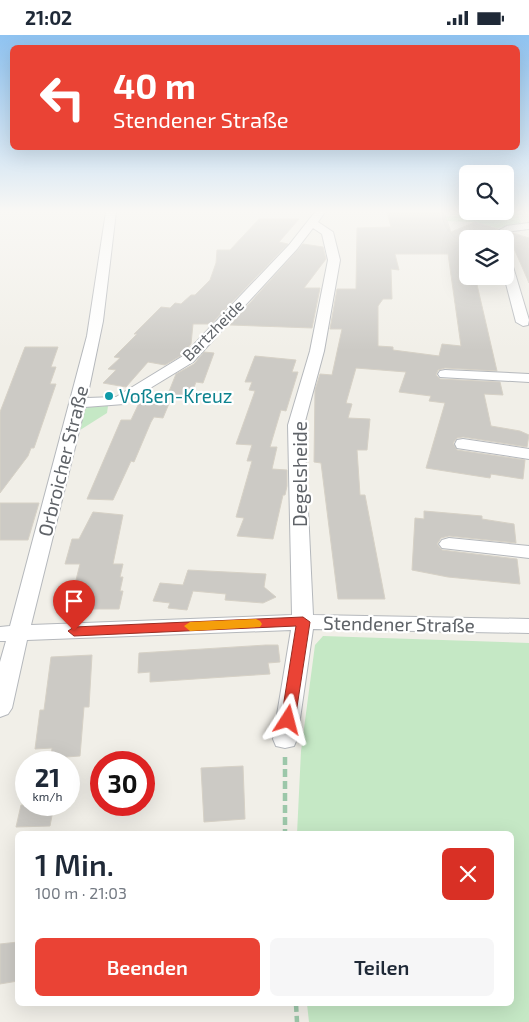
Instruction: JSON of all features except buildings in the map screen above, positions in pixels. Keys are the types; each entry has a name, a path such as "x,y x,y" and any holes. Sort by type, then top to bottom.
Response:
{"street":[{"name":"Orbroicher Straße","path":"0,708 9,634 78,403 94,334 105,258"},
{"name":"Bartzheide","path":"78,403 119,401 188,359 283,258"},
{"name":"Degelsheide","path":"285,739 303,622 296,425 317,351 334,258"},
{"path":"514,285 524,314"},
{"path":"444,374 529,378"},
{"path":"463,444 529,455"},
{"path":"449,543 529,552"},
{"name":"Stendener Straße","path":"9,634 303,622 529,626"}],"path":[{"path":"285,739 285,831"},
{"path":"296,1006 297,1022"}],"green space":[{"path":"108,406 107,413 77,432 81,412 88,407"},
{"path":"323,636 529,643 529,1022 309,1022 307,1006 514,1006 514,831 297,831 301,751 315,645"}],"slow traffic":[{"path":"190,626 256,624"}],"place":[{"name":"Voßen-Kreuz","path":"109,396"}],"route":[{"path":"74,631 303,622 288,720"}]}
